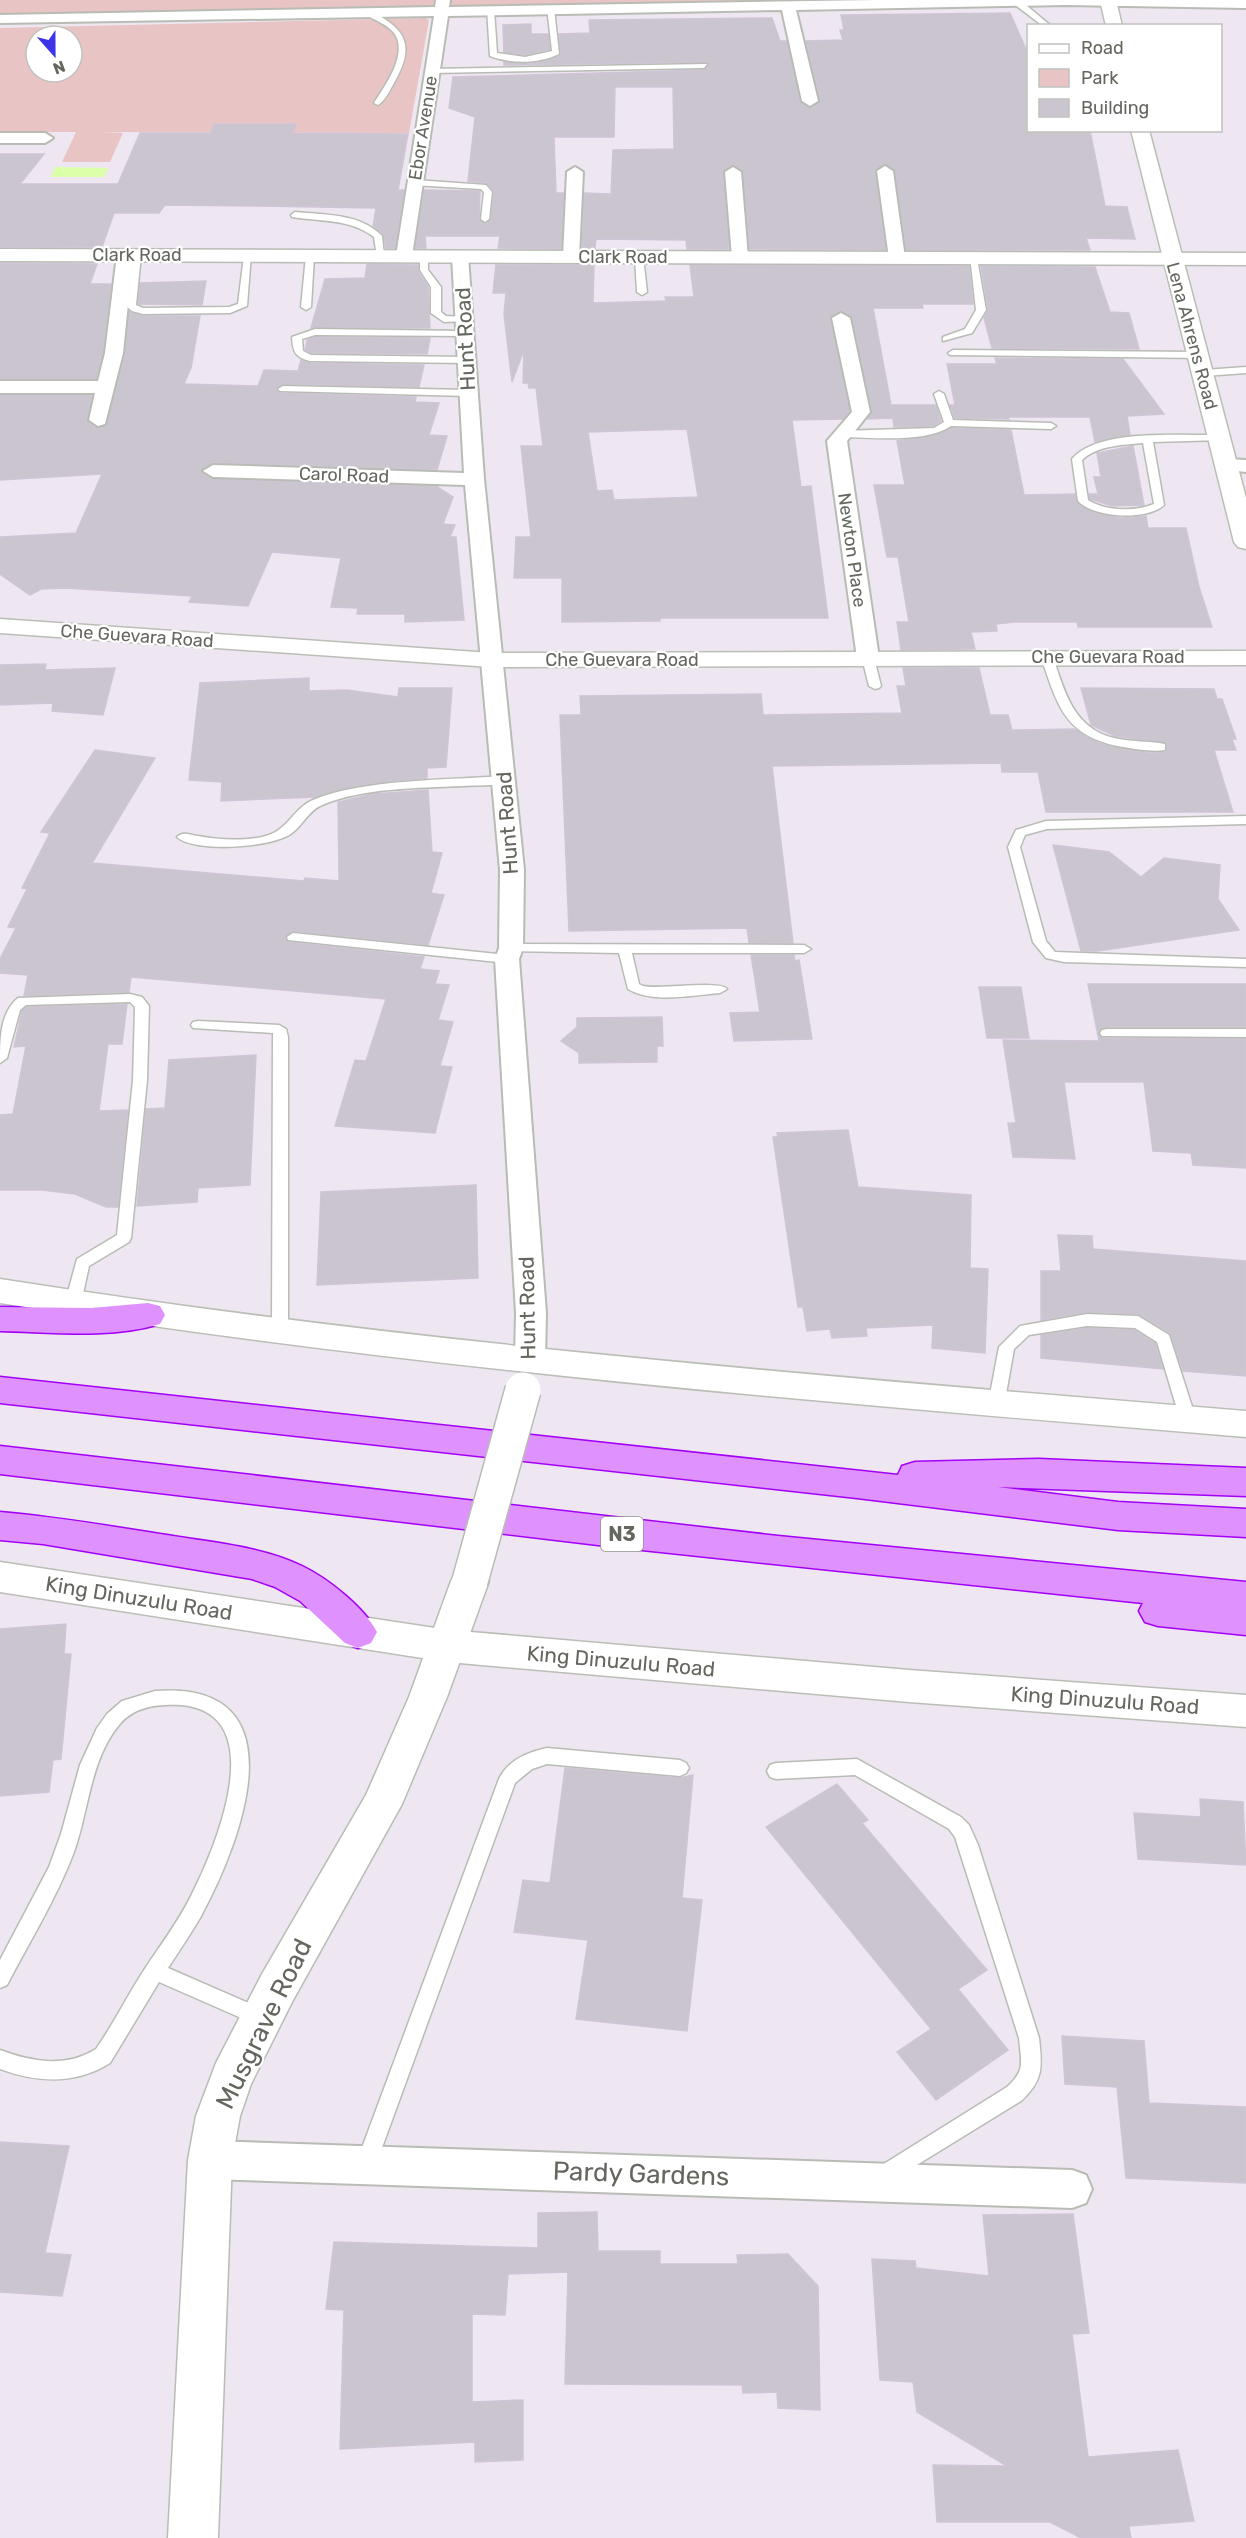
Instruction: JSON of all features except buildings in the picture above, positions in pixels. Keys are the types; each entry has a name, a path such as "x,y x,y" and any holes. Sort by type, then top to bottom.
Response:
{"highway":[{"path":"0,1318 91,1320 148,1315"},
{"path":"0,1390 857,1484 1118,1516 1246,1523"},
{"name":"N3","path":"0,1460 565,1528 971,1572 1246,1597"},
{"path":"857,1484 908,1476 974,1472 1067,1473 1246,1482"},
{"path":"0,1526 43,1530 252,1564 288,1576 313,1590 358,1632"},
{"path":"971,1572 1150,1611 1246,1620"}],"main road":[{"path":"1108,1 1114,24"},
{"name":"Lena Ahrens Road","path":"1140,132 1171,258 1202,364 1219,438 1236,466 1246,542"},
{"name":"Clark Road","path":"0,255 1246,259"},
{"name":"Che Guevara Road","path":"0,626 491,660 1246,657"},
{"path":"0,1291 148,1315 280,1330 526,1375 996,1405 1246,1424"},
{"name":"Musgrave Road","path":"193,2538 210,2160 218,2116 231,2078 262,2018 382,1804 448,1646 470,1581 526,1375"},
{"name":"King Dinuzulu Road","path":"0,1577 448,1646 909,1686 1246,1711"}],"street":[{"path":"0,19 369,12 442,6 490,10 1108,1 1206,1 1246,4"},
{"name":"Ebor Avenue","path":"404,256 442,6"},
{"path":"788,6 810,101"},
{"path":"0,138 45,138"},
{"path":"885,171 897,258"},
{"path":"571,257 575,172"},
{"path":"734,172 740,257"},
{"path":"98,420 114,353 131,255"},
{"name":"Hunt Road","path":"460,256 474,479 512,870 509,953 531,1313 526,1375"},
{"path":"838,438 858,420 861,412 841,318"},
{"path":"0,387 105,387"},
{"name":"Newton Place","path":"838,438 868,658"},
{"name":"Carol Road","path":"213,471 474,479"},
{"name":"Pardy Gardens","path":"210,2160 1072,2189"}],"lane":[{"path":"1017,2 1045,24"},
{"path":"490,10 493,54 504,58 542,57 556,52 550,9"},
{"path":"369,12 398,33 403,48 393,76 378,103"},
{"path":"432,70 704,66"},
{"path":"415,183 483,187 488,192 485,219"},
{"path":"295,215 354,222 372,230 378,236 380,255"},
{"path":"131,255 131,301 135,309 143,310 230,310 239,308 242,306 248,256"},
{"path":"306,307 310,256"},
{"path":"424,256 424,270 436,286 436,313 444,319 465,327"},
{"path":"639,257 642,292"},
{"path":"946,339 969,331 981,310 973,258"},
{"path":"465,327 315,332 300,334 297,337 297,346 301,355 310,358 467,360"},
{"path":"954,353 1202,364 1246,370"},
{"path":"283,390 467,393"},
{"path":"939,393 949,423"},
{"path":"838,438 927,433 938,430 949,423 1051,426"},
{"path":"1148,440 1159,505 1140,511 1099,510 1086,505 1083,501 1077,459 1079,454 1097,444 1148,440 1219,438"},
{"path":"1047,657 1063,704 1081,730 1115,744 1161,747"},
{"path":"868,658 875,686"},
{"path":"183,837 203,843 266,839 286,831 305,809 325,800 402,786 504,780"},
{"path":"1246,820 1046,825 1020,833 1014,847 1040,942 1051,955 1064,958 1246,963"},
{"path":"292,937 509,953 625,949 804,949"},
{"path":"625,949 633,986 636,990 649,992 720,989"},
{"path":"0,1058 14,1008 23,1000 130,998 137,1000 142,1006 140,1080 124,1238 82,1263 73,1303"},
{"path":"198,1025 279,1029 281,1037 280,1330"},
{"path":"1107,1033 1246,1033"},
{"path":"996,1405 1007,1347 1025,1330 1087,1320 1138,1322 1164,1339 1188,1419"},
{"path":"0,1979 65,1850 84,1780 103,1733 115,1716 128,1707 149,1698 186,1698 213,1705 237,1730 241,1756 240,1791 229,1827 198,1902 103,2056 88,2067 68,2072 48,2073 0,2059"},
{"path":"366,2164 508,1779 514,1771 528,1761 547,1756 680,1768"},
{"path":"776,1771 857,1767 955,1824 962,1831 973,1856 1029,2038 1032,2068 1025,2084 1014,2094 875,2182"},
{"path":"154,1971 262,2018"}],"green space":[{"path":"0,0 1106,0 0,16"},
{"path":"425,18 429,20 409,133 100,132 123,133 110,162 62,162 76,132 0,132 0,28 24,27 24,84 84,84 84,26"}],"shaded area":[{"path":"55,167 108,168 104,177 51,177"}]}
